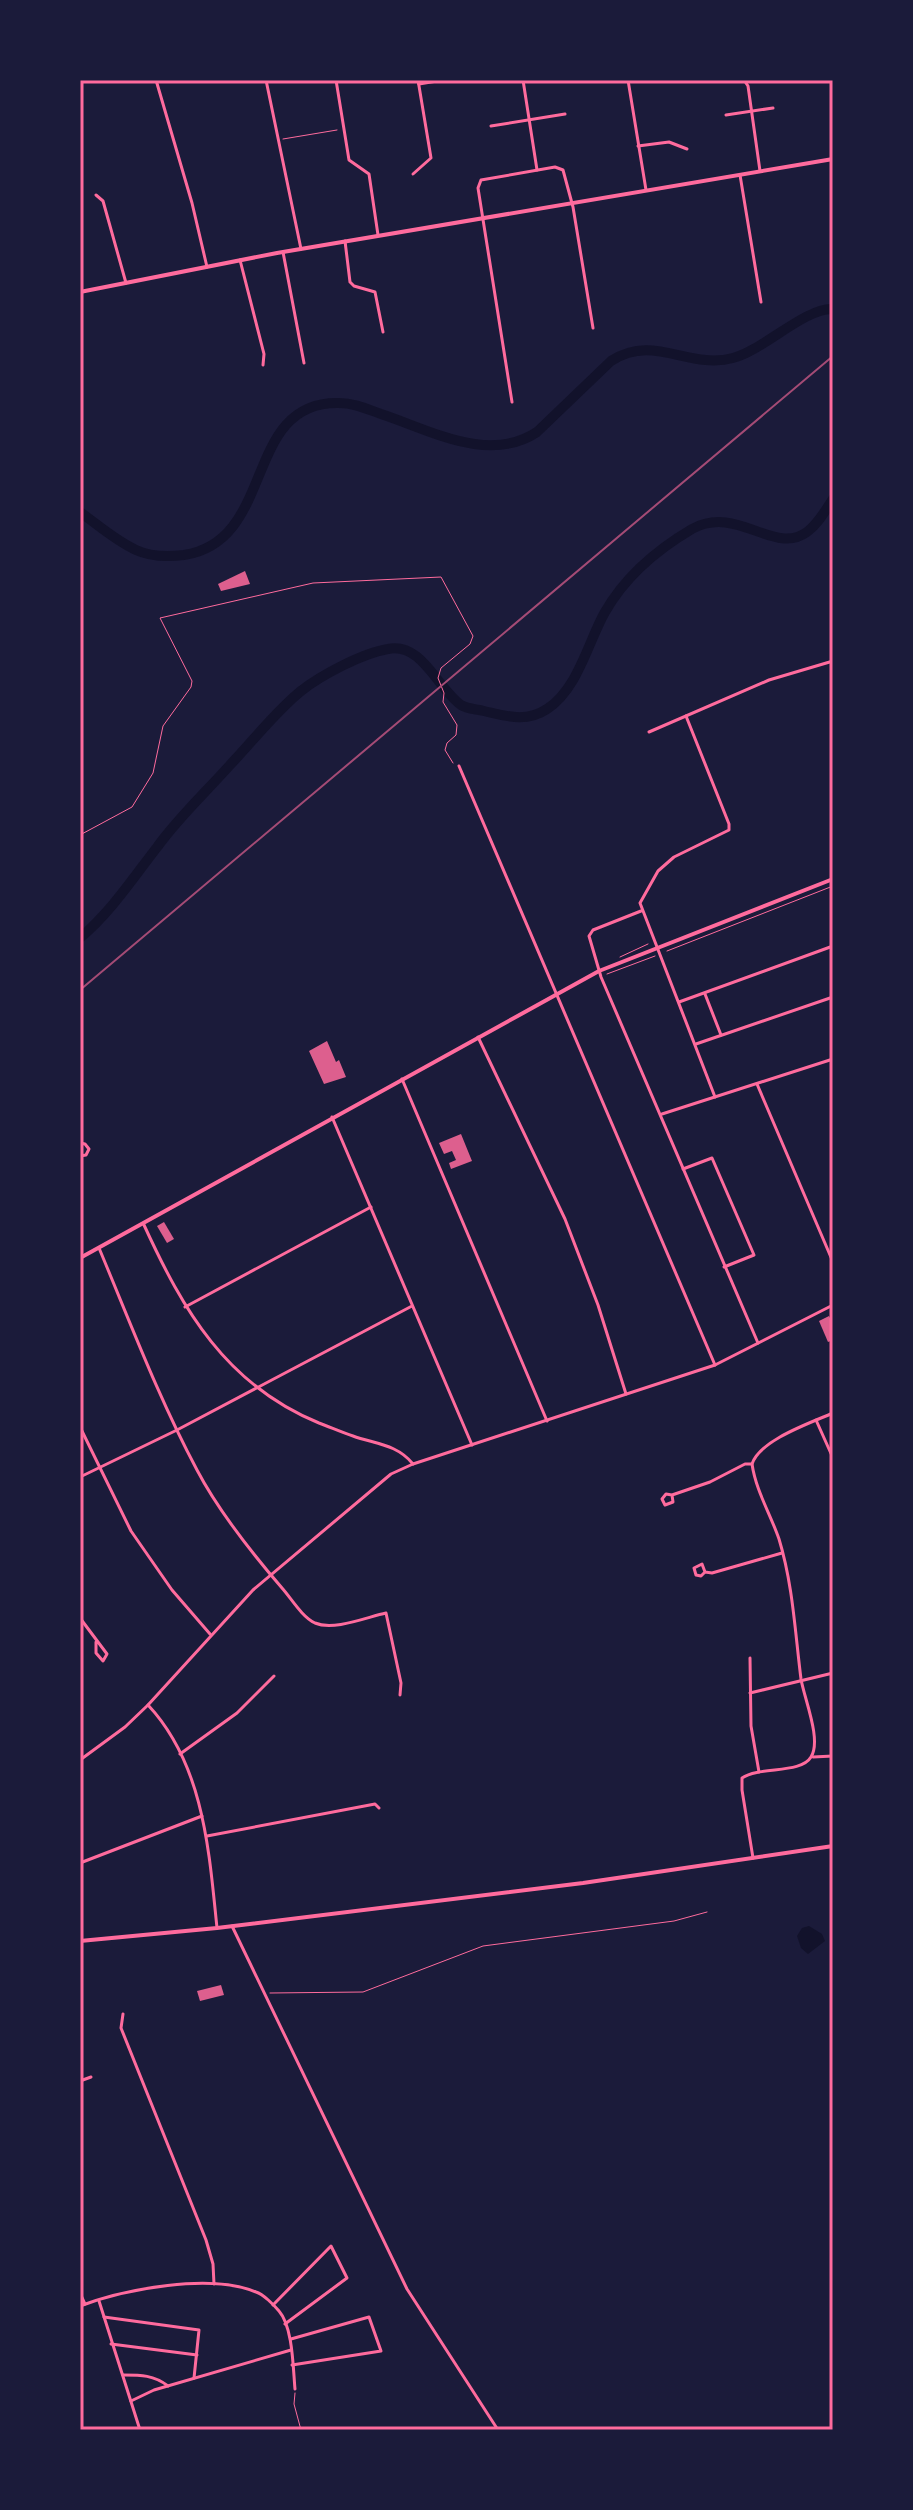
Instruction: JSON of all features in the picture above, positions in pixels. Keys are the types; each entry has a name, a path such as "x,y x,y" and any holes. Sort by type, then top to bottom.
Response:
{"street":[{"path":"156,80 207,267"},
{"path":"266,80 301,249"},
{"path":"336,80 349,160 369,174 378,235"},
{"path":"413,174 431,158 418,82 443,80"},
{"path":"523,80 537,170"},
{"path":"628,80 646,190"},
{"path":"744,80 747,82 760,171"},
{"path":"726,115 773,108"},
{"path":"491,126 565,114"},
{"path":"638,146 669,142 687,149"},
{"path":"80,292 281,252 833,159"},
{"path":"512,402 478,188 481,180 555,167 563,170 573,203 593,328"},
{"path":"740,175 761,302"},
{"path":"96,195 103,201 126,283"},
{"path":"345,241 350,282 375,292 383,332"},
{"path":"281,252 304,363"},
{"path":"240,260 264,354 263,365"},
{"path":"649,732 769,680 833,661"},
{"path":"686,716 729,830 690,848 658,871 643,894 641,911 661,953 715,1097"},
{"path":"459,766 715,1365"},
{"path":"80,1258 556,994 658,947 833,879"},
{"path":"641,911 593,930 589,936 600,974 758,1343"},
{"path":"679,1002 833,946"},
{"path":"705,993 721,1035"},
{"path":"696,1044 833,997"},
{"path":"478,1037 565,1219 598,1305 626,1395"},
{"path":"660,1115 833,1059"},
{"path":"402,1079 547,1421"},
{"path":"757,1084 833,1262"},
{"path":"332,1117 472,1445"},
{"path":"80,1143 87,1145 89,1151 80,1156"},
{"path":"683,1169 712,1158 754,1255 724,1267"},
{"path":"185,1307 371,1207"},
{"path":"143,1223 185,1307 231,1364 259,1388 314,1421 397,1448 413,1464"},
{"path":"99,1248 177,1430 222,1510 270,1574 311,1621 322,1625 386,1613 401,1683 400,1695"},
{"path":"80,1477 259,1388 412,1306"},
{"path":"80,1760 125,1727 148,1705 210,1634 270,1574 391,1474 413,1464 715,1365 832,1307"},
{"path":"812,1757 815,1745 801,1680 796,1617 782,1553 758,1491 752,1464 758,1453 772,1443 833,1413"},
{"path":"816,1420 833,1458"},
{"path":"80,1427 120,1512 149,1560 210,1634"},
{"path":"672,1495 710,1482 745,1464 752,1464"},
{"path":"705,1572 733,1568 782,1553"},
{"path":"80,1618 96,1642"},
{"path":"750,1658 751,1734 759,1772"},
{"path":"750,1693 833,1673"},
{"path":"180,1754 237,1713 274,1676"},
{"path":"148,1705 157,1714 180,1754 193,1784 207,1836 217,1928"},
{"path":"753,1858 741,1781 747,1775 802,1765 812,1757 833,1756"},
{"path":"207,1836 375,1804 379,1808"},
{"path":"80,1863 202,1816"},
{"path":"80,1941 217,1928 583,1883 833,1846"},
{"path":"232,1926 407,2289 498,2430"},
{"path":"123,2014 121,2028 206,2240 213,2264 214,2284"},
{"path":"80,2081 91,2077"},
{"path":"272,2305 331,2246 347,2278 285,2324"},
{"path":"80,2293 82,2305 114,2296 171,2287 214,2284 259,2292 280,2312 285,2324 295,2389"},
{"path":"99,2301 140,2430"},
{"path":"104,2317 199,2330 194,2379"},
{"path":"289,2340 369,2317 381,2351 292,2365"},
{"path":"111,2344 197,2355"},
{"path":"131,2401 168,2386 291,2350"},
{"path":"122,2375 144,2375 168,2386"}],"path":[{"path":"280,140 344,129"},
{"path":"833,572 833,578"},
{"path":"80,835 132,807 153,773 163,726 191,687 192,681 160,618 313,583 441,577 473,636 470,644 441,668 438,678 444,693 443,702 457,725 445,750 449,759 459,766"},
{"path":"600,974 833,886"},
{"path":"263,1994 363,1992 483,1946 674,1921 707,1912"},
{"path":"295,2389 294,2404 301,2430"}],"shaded area":[{"path":"809,1926 822,1934 825,1941 808,1954 801,1948 797,1936 802,1928"}],"building":[{"path":"245,571 250,584 221,591 218,584"},
{"path":"327,1041 346,1077 324,1084 309,1051"},
{"path":"461,1134 472,1161 451,1169 449,1163 456,1160 452,1151 444,1154 439,1143"},
{"path":"164,1222 174,1239 167,1243 157,1226"},
{"path":"829,1316 833,1324 833,1340 828,1342 819,1321"},
{"path":"221,1985 224,1995 200,2001 197,1991"}],"waterway":[{"path":"80,512 136,550 160,556 184,555 213,544 234,525 272,447 287,424 308,408 350,404 459,441 499,445 519,441 537,432 611,361 627,353 642,350 701,360 733,358 810,315 833,309"},
{"path":"80,938 112,906 175,825 273,717 320,678 367,655 400,649 420,659 463,706 500,715 531,716 547,709 567,690 613,599 643,565 667,545 692,529 724,522 781,538 794,538 815,525 833,499"}],"railway":[{"path":"80,990 833,356"}]}
